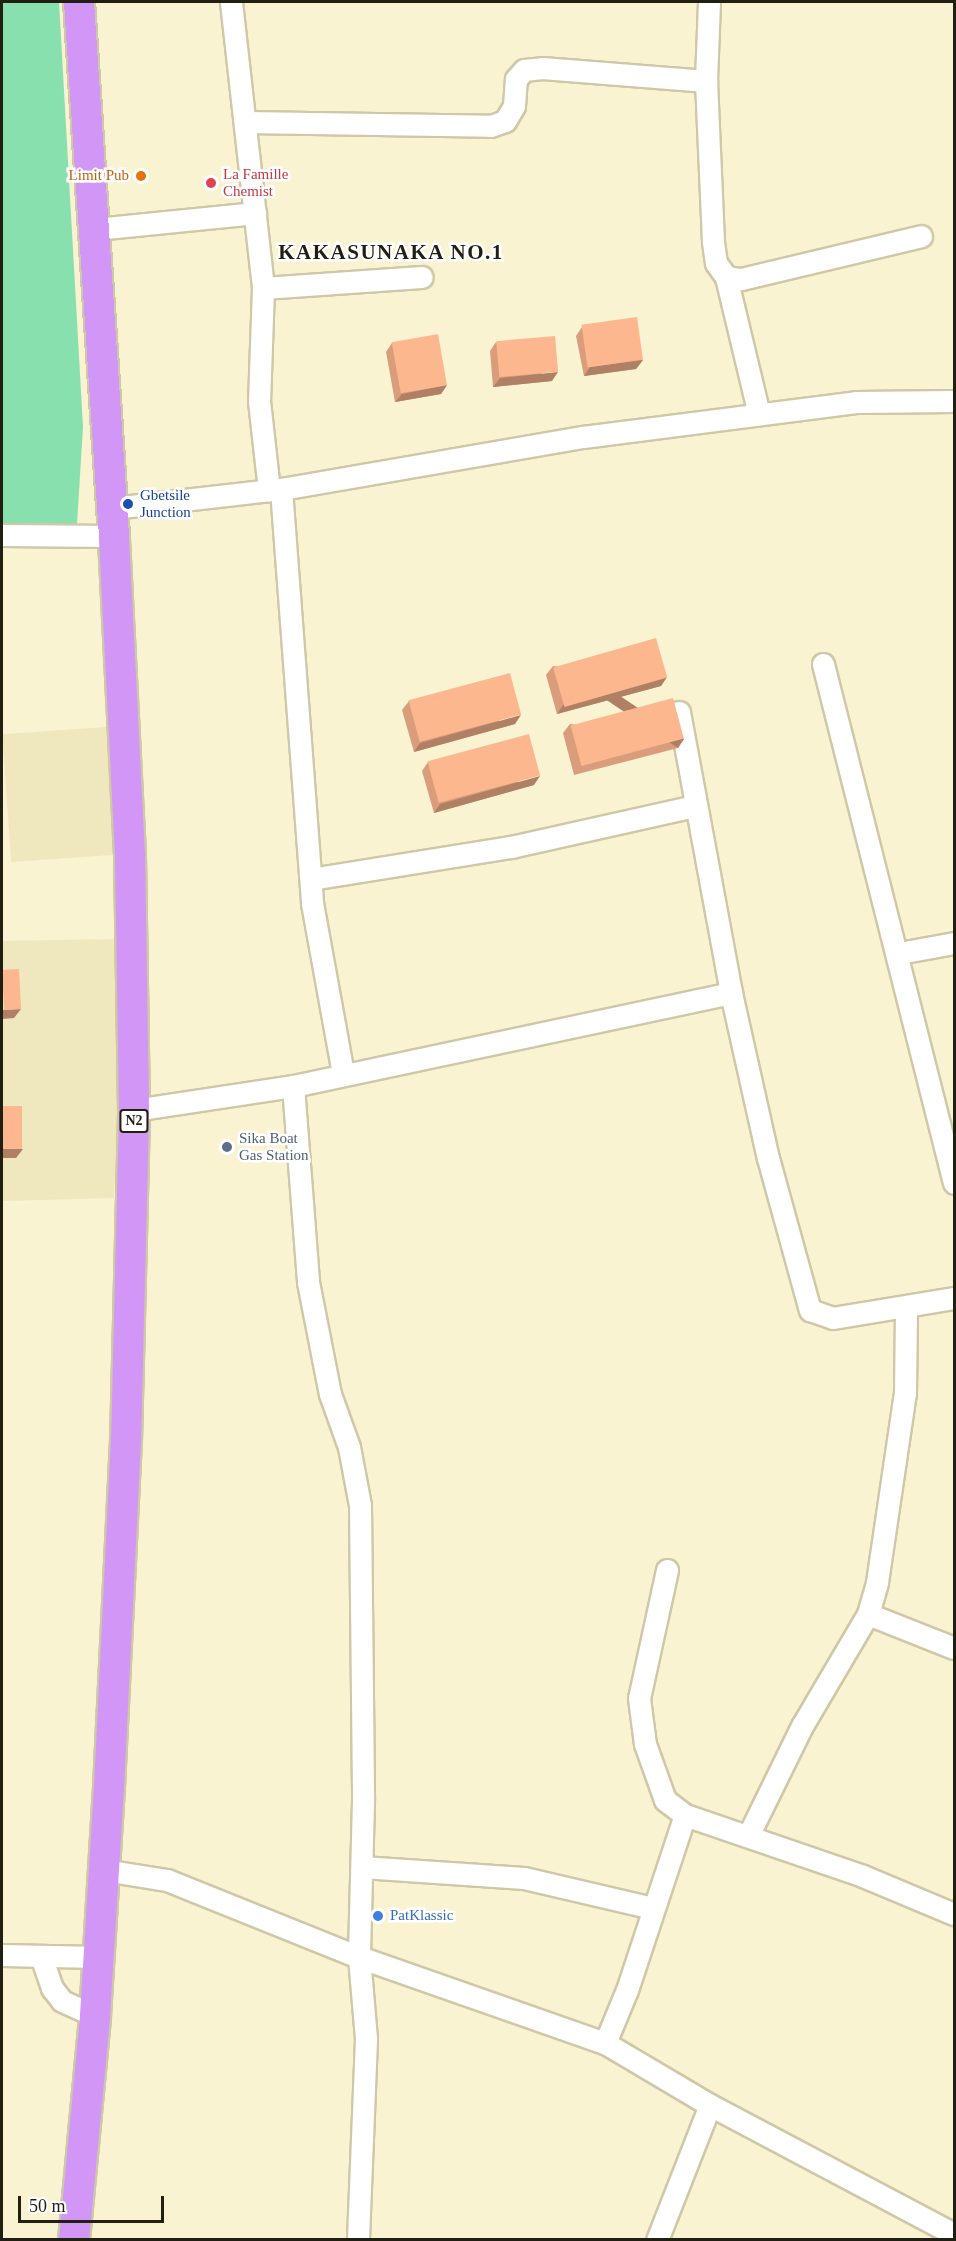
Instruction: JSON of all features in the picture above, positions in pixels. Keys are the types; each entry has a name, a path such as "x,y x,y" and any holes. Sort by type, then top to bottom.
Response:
{"highway":[{"name":"N2","path":"74,2240 95,2016 104,1870 126,1442 134,1110 130,855 96,230 79,2"}],"street":[{"path":"231,2 263,288 259,400 275,489 311,879 343,1074"},
{"path":"709,2 706,81 713,242 716,262 726,277 759,414"},
{"path":"245,122 491,126 505,121 514,106 516,79 524,70 542,68 706,81"},
{"path":"96,230 255,213"},
{"path":"726,277 741,279 771,273 921,236"},
{"path":"263,288 422,277"},
{"path":"2,535 113,522 275,489 583,437 856,402 954,401"},
{"path":"823,664 899,953 954,1183"},
{"path":"678,712 731,993 768,1158 810,1310 833,1318 906,1309 954,1298"},
{"path":"311,879 511,848 695,806"},
{"path":"899,953 954,943"},
{"path":"134,1110 293,1086 731,993"},
{"path":"293,1086 308,1282 330,1394 350,1447 360,1505 362,1867 359,1957 366,2039 358,2240"},
{"path":"748,1836 802,1725 868,1614 877,1582 905,1393 906,1309"},
{"path":"667,1570 639,1698 653,1770 665,1800 684,1815 748,1836 954,1914"},
{"path":"868,1614 954,1648"},
{"path":"605,2043 684,1815"},
{"path":"362,1867 524,1878 653,1908"},
{"path":"104,1870 167,1881 359,1957 605,2043 710,2105 954,2234"},
{"path":"2,1955 98,1957"},
{"path":"42,1956 52,1988 62,2001 95,2016"},
{"path":"657,2240 710,2105"}],"shaded area":[{"path":"106,727 115,855 11,862 2,734"},
{"path":"116,939 121,1058 114,1198 2,1201 2,941"}],"green space":[{"path":"2,2 59,2 83,427 77,524 2,524"}],"building":[{"path":"637,317 643,360 588,367 582,325"},
{"path":"438,334 447,385 401,393 392,342"},
{"path":"555,336 558,372 499,377 496,341"},
{"path":"656,638 667,677 564,707 553,667"},
{"path":"510,673 521,715 420,742 409,700"},
{"path":"673,698 684,739 581,766 571,725"},
{"path":"529,734 540,776 439,803 428,761"},
{"path":"19,969 21,1009 4,1010 2,970"},
{"path":"2,1106 22,1106 22,1149 2,1149"}],"place":[{"name":"Limit Pub","path":"141,176"},
{"name":"La Famille Chemist","path":"211,183"},
{"name":"Gbetsile Junction","path":"128,504"},
{"name":"Sika Boat Gas Station","path":"227,1147"},
{"name":"PatKlassic","path":"378,1916"}],"district":[{"name":"KAKASUNAKA NO.1","path":"391,252"}]}
